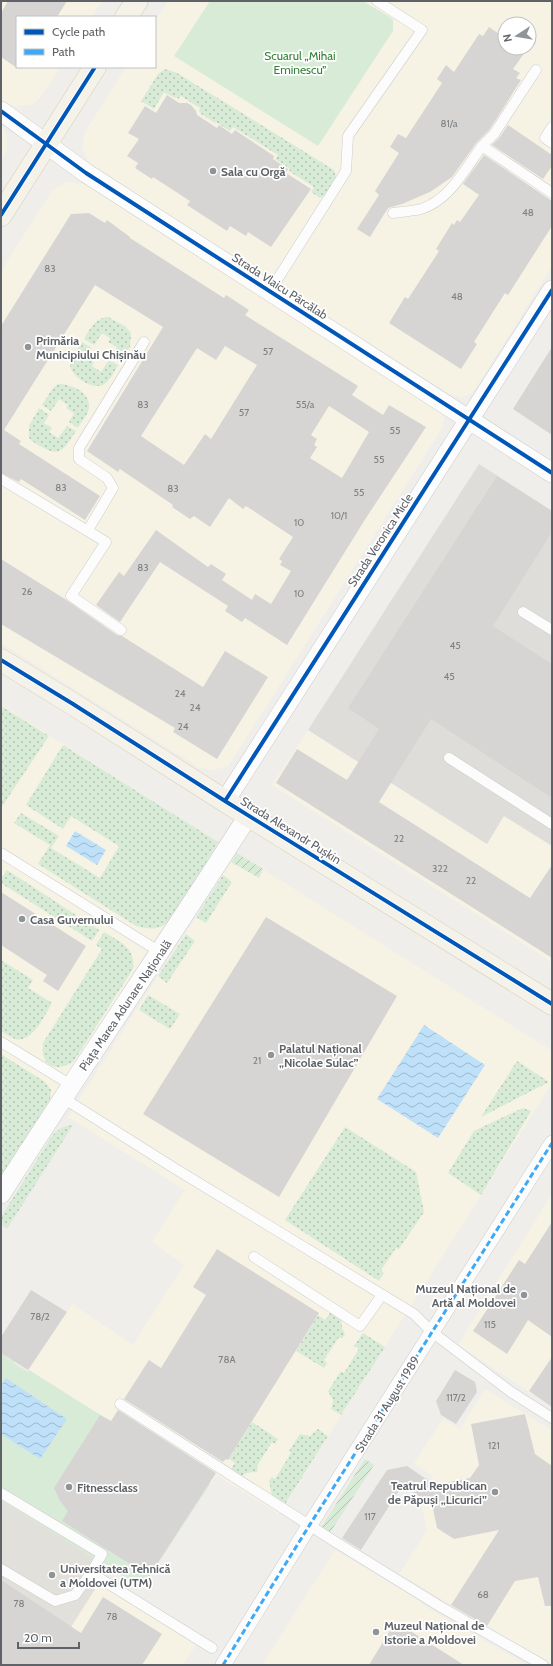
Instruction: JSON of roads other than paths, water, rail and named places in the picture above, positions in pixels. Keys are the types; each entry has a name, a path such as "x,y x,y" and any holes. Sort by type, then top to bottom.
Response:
{"main road":[{"path":"127,16 136,1"},
{"path":"1,215 94,68"},
{"name":"Strada Alexandr Pușkin","path":"1,660 73,704 248,816 552,1004"}],"street":[{"name":"Strada Vlaicu Pârcălab","path":"1,111 86,173 552,473"},
{"name":"Strada Veronica Micle","path":"226,802 552,290"},
{"name":"Piața Marea Adunare Națională","path":"1,1194 248,816"},
{"name":"Strada 31 August 1989","path":"223,1665 309,1526 552,1143"}],"lane":[{"path":"270,291 346,171 348,136 422,30 377,1"},
{"path":"393,213 421,209 433,204 445,195 482,146 494,134 536,70"},
{"path":"552,127 545,138 552,143"},
{"path":"482,146 552,192"},
{"path":"88,530 113,488 107,478 79,459 79,448 144,342"},
{"path":"1,479 106,542 71,596 121,630"},
{"path":"523,612 552,630"},
{"path":"449,758 552,824"},
{"path":"1,853 160,952"},
{"path":"1,1042 174,1168 414,1314 432,1332 511,1392 552,1418"},
{"path":"254,1257 360,1326 382,1295"},
{"path":"120,1404 309,1526 441,1607 543,1665"},
{"path":"1,1493 102,1554 91,1573 75,1595 55,1601 1,1569"},
{"path":"91,1573 212,1648"}],"water":[{"path":"75,831 106,850 97,865 66,846"},
{"path":"424,1025 485,1065 438,1138 377,1099"},
{"path":"6,1378 67,1419 40,1459 1,1434 1,1386"}],"place":[{"name":"Sala cu Orgă","path":"213,171"},
{"name":"Primăria Municipiului Chișinău","path":"28,347"},
{"name":"Casa Guvernului","path":"22,919"},
{"name":"Palatul Național „Nicolae Sulac”","path":"271,1055"},
{"name":"Muzeul Național de Artă al Moldovei","path":"524,1295"},
{"name":"Fitnessclass","path":"69,1487"},
{"name":"Teatrul Republican de Păpuși „Licurici”","path":"495,1492"},
{"name":"Universitatea Tehnică a Moldovei (UTM)","path":"52,1575"},
{"name":"Muzeul Național de Istorie a Moldovei","path":"376,1632"}],"park label":[{"name":"Scuarul „Mihai Eminescu”","path":"300,62"}]}
